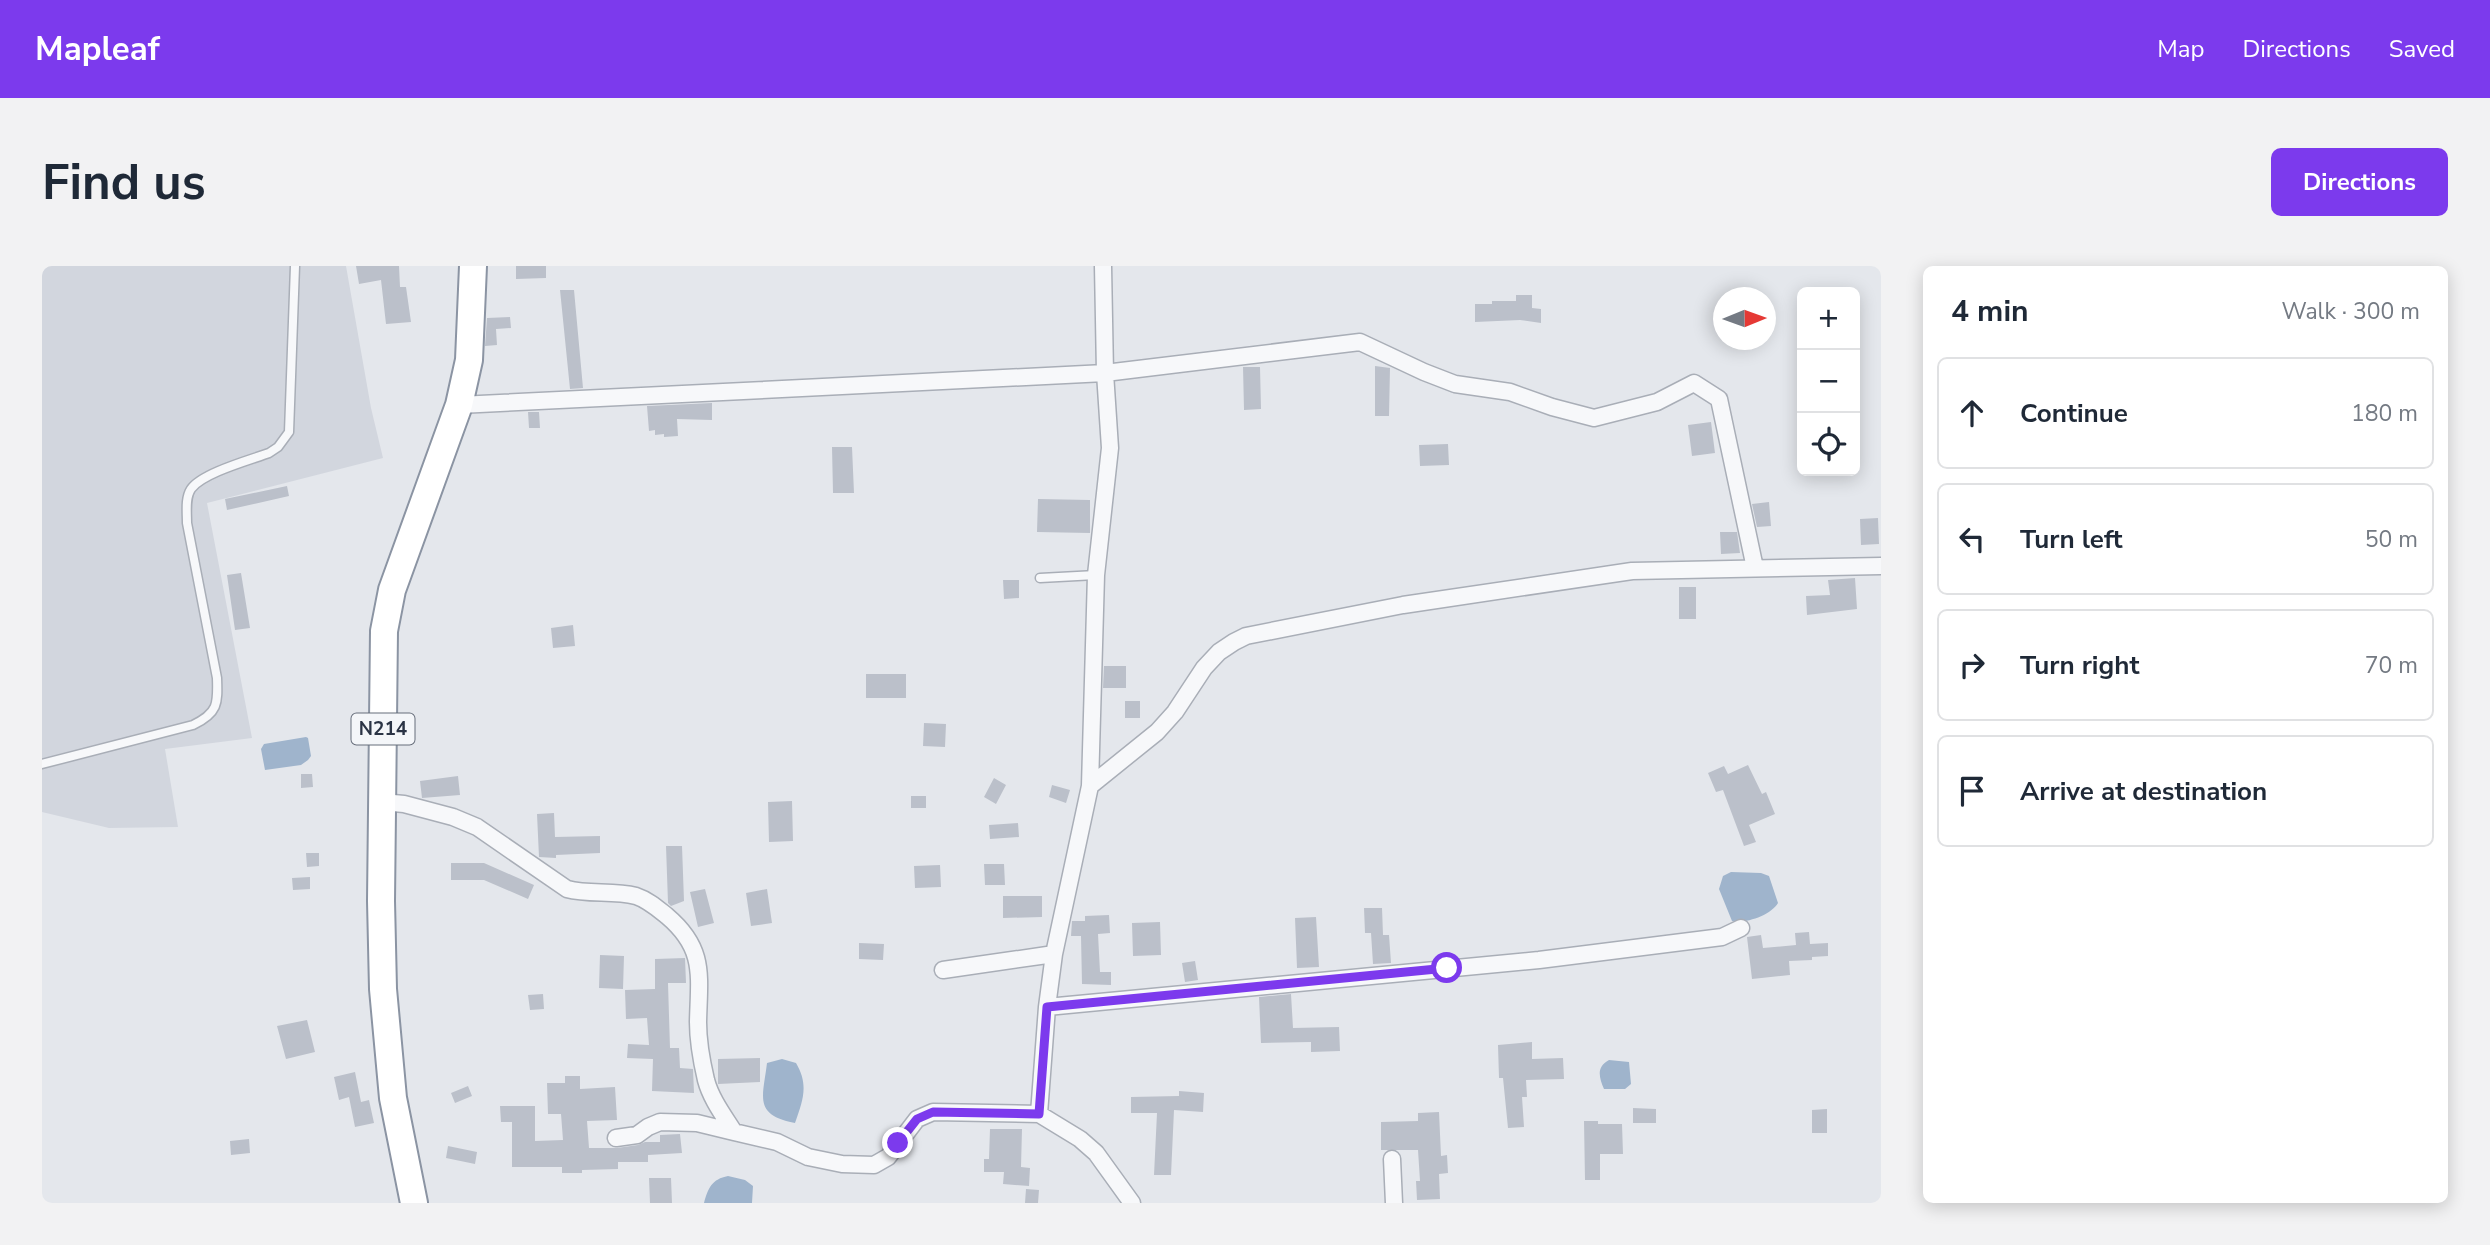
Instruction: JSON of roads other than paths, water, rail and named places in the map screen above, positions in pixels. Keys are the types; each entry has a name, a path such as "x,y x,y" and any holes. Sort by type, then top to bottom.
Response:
{"highway":[{"name":"N214","path":"414,1203 393,1098 383,989 384,631 392,590 459,405 469,360 473,266"}],"street":[{"path":"1039,1114 1054,954 1090,786 1096,575 1110,447 1105,373 1103,266"},
{"path":"459,405 1105,373 1360,342 1455,384 1510,392 1594,418 1657,402 1694,383 1719,399 1755,568"},
{"path":"1090,786 1157,732 1175,712 1204,668 1219,652 1246,636 1403,605 1632,571 1881,566"},
{"path":"382,802 404,804 453,817 477,827 567,889 635,896 650,902 681,928 697,955 701,980 698,1025 706,1082 734,1132"},
{"path":"1047,1007 1539,960 1722,937 1741,928"},
{"path":"943,970 1054,954"},
{"path":"616,1138 637,1135 660,1122 697,1123 777,1142 808,1157 842,1164 874,1165 888,1157 917,1119 933,1112 1039,1114 1080,1139 1096,1153 1132,1203"},
{"path":"1392,1159 1394,1203"}],"lane":[{"path":"42,764 193,724 212,713 217,703 217,678 187,523 188,496 197,483 205,478 269,453 278,447 289,432 295,266"},
{"path":"1040,578 1096,575"}],"water":[{"path":"306,737 311,756 308,760 301,765 265,770 261,749 264,744"},
{"path":"1731,872 1761,873 1769,876 1778,903 1758,918 1732,921 1719,889 1723,876"},
{"path":"782,1059 796,1063 804,1086 795,1123 772,1115 764,1103 767,1063"},
{"path":"1609,1060 1629,1062 1631,1084 1625,1089 1604,1089 1600,1073 1602,1066"},
{"path":"728,1176 745,1180 753,1186 752,1203 704,1203 712,1185 718,1179"}]}
